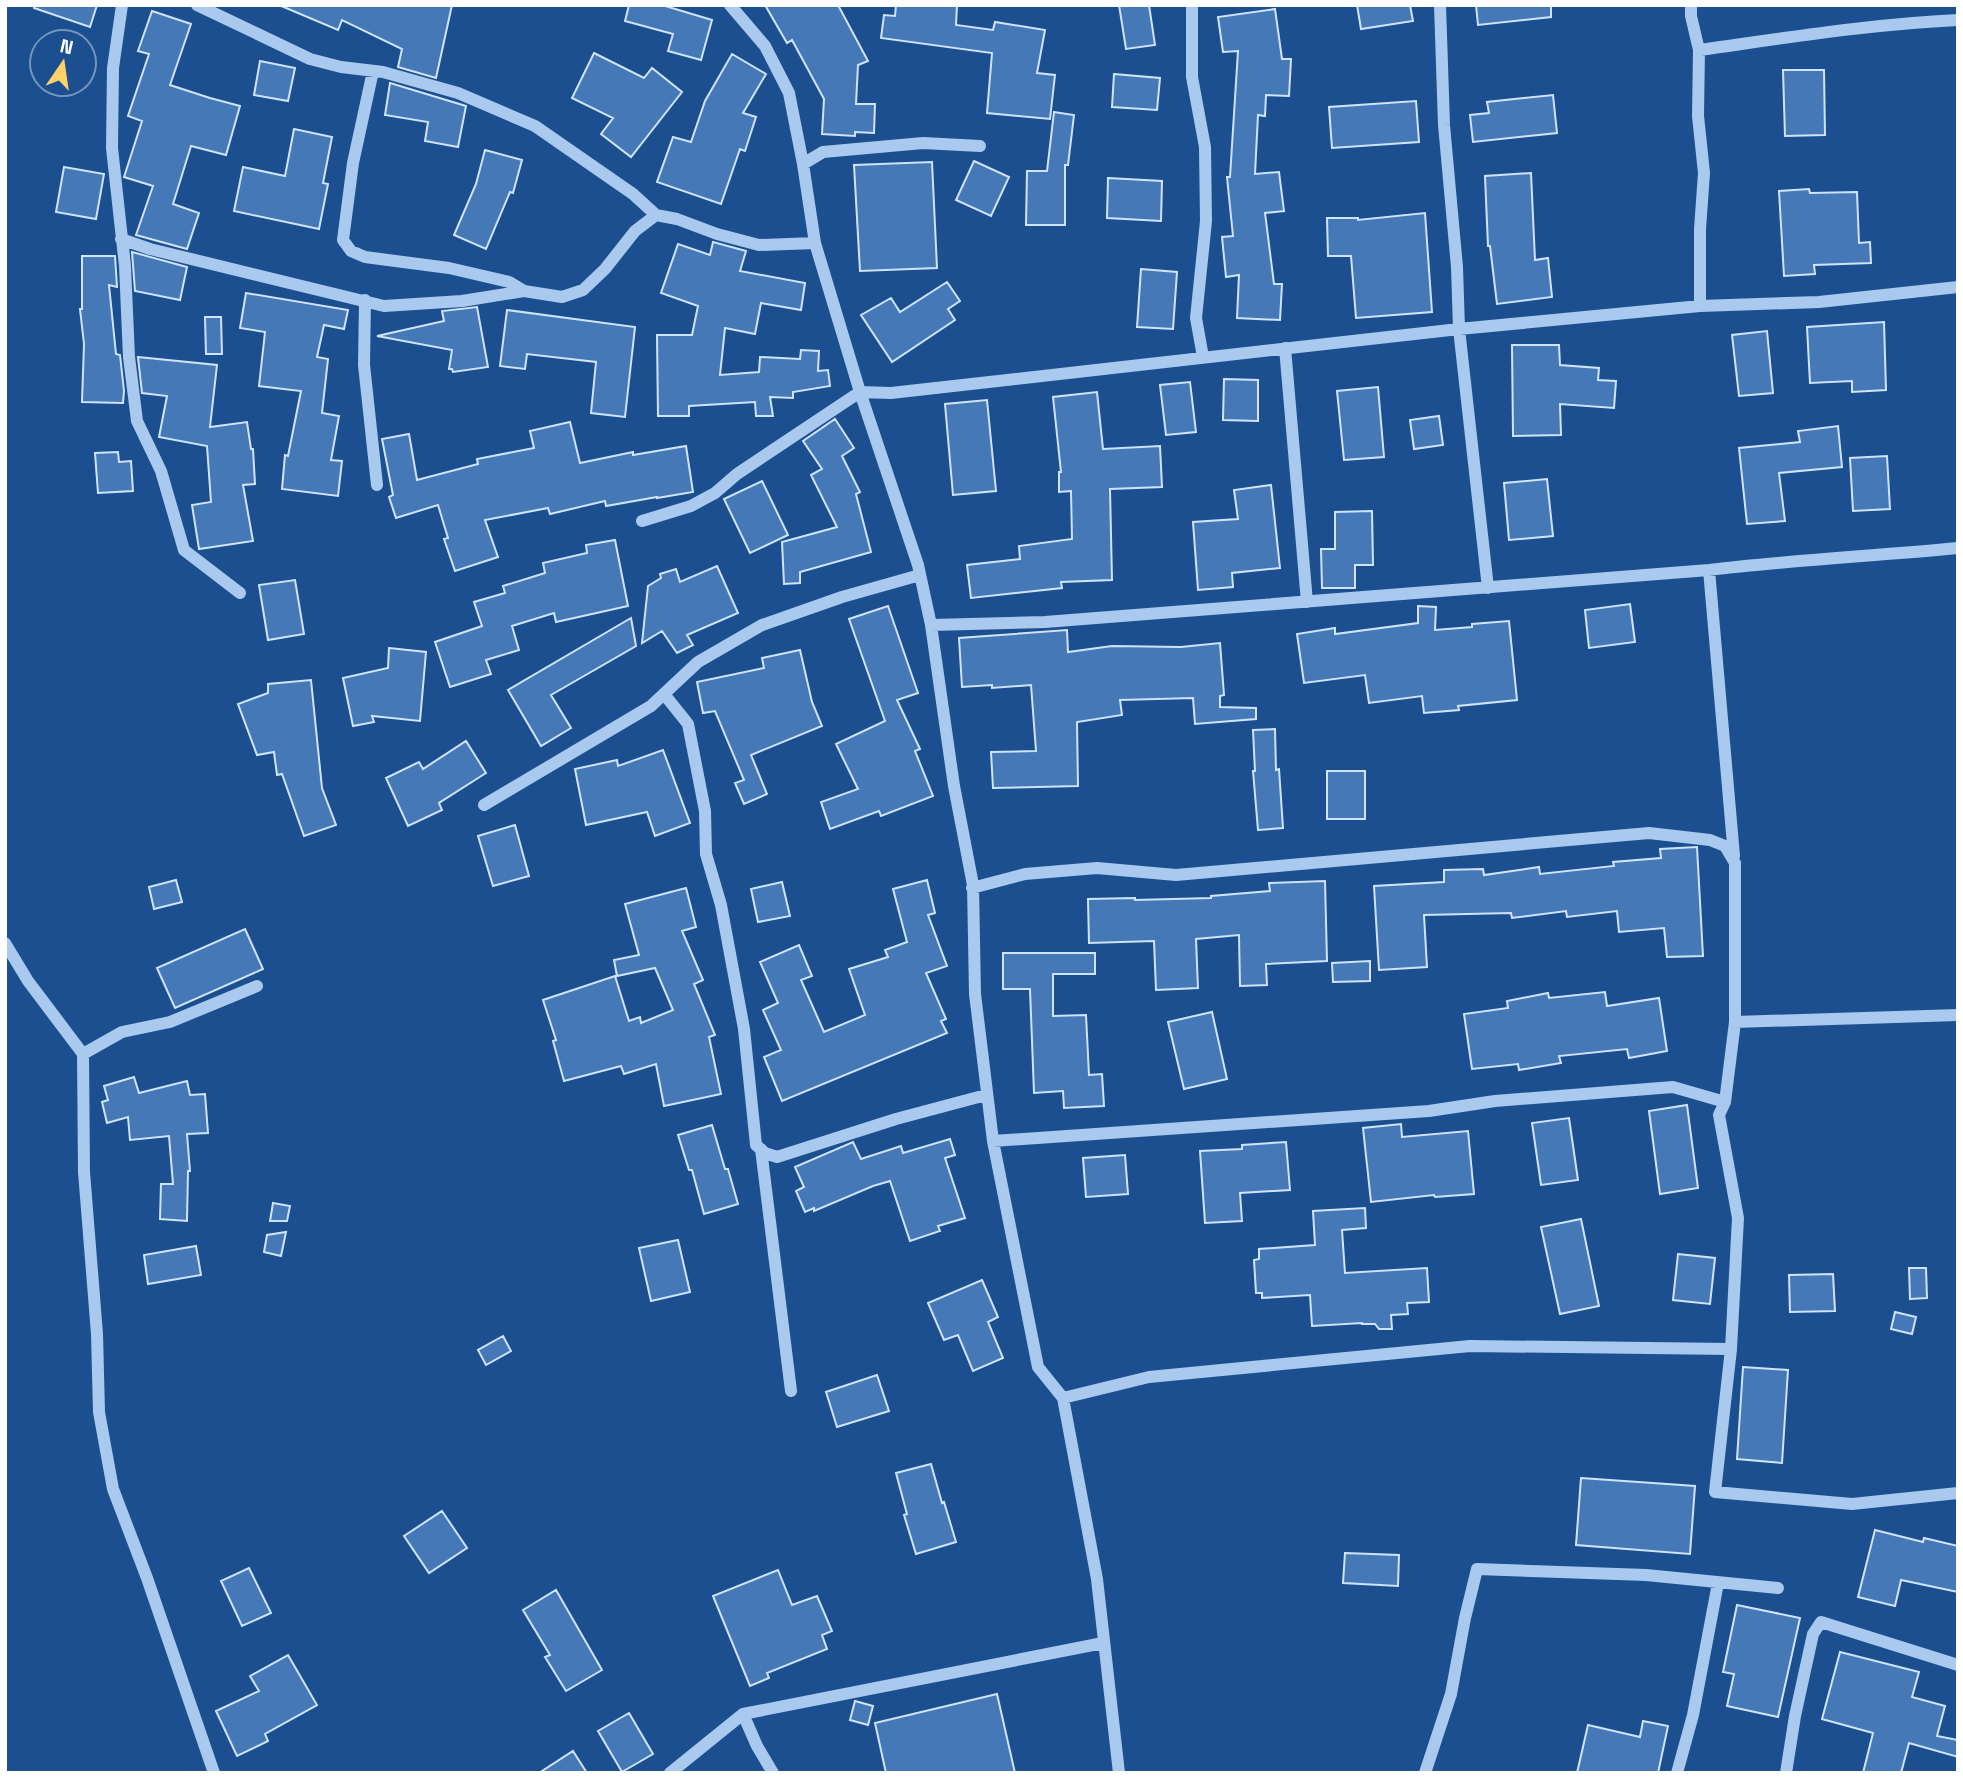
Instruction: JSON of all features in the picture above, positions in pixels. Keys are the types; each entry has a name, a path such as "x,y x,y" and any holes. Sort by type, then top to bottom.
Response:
{"street":[{"path":"122,5 114,68 112,148 125,266 129,357 136,421 161,471 184,550 240,593"},
{"path":"197,5 310,59 373,71 458,93 535,126 634,194 656,215 759,244 815,243"},
{"path":"730,5 765,46 789,93 815,243 920,575 931,625 972,888 975,994 993,1141 1038,1367 1063,1398 1097,1579 1119,1773"},
{"path":"1192,5 1192,77 1205,147 1206,221 1196,318 1203,357"},
{"path":"1440,5 1444,125 1457,267 1459,329 1488,588"},
{"path":"1691,5 1699,50 1698,116 1703,173 1700,306"},
{"path":"1699,50 1919,22 1958,20"},
{"path":"373,71 353,163 343,240 351,251 365,257 449,268 509,282 524,291"},
{"path":"803,164 823,152 923,143 980,146"},
{"path":"121,239 150,249 384,306 462,301 524,291 562,297 583,290 605,269 635,231 656,215"},
{"path":"642,522 691,506 715,493 737,474 860,392 891,393 1459,329 1700,306 1819,302 1958,286"},
{"path":"365,300 364,365 377,485"},
{"path":"1285,348 1307,602"},
{"path":"931,625 1045,622 1958,548"},
{"path":"1709,570 1735,863 1735,1023 1725,1102 1720,1115 1738,1218 1731,1349 1715,1492 1852,1504 1958,1493"},
{"path":"484,805 651,706 698,662 762,625 842,597 920,575"},
{"path":"664,694 688,724 705,811 706,854 724,919 744,1029 756,1145 765,1153 777,1157 896,1119 986,1095"},
{"path":"972,888 1025,874 1097,868 1176,875 1649,833 1710,840 1725,846 1735,863"},
{"path":"5,943 28,981 83,1054 84,1171 97,1334 99,1412 113,1489 147,1578 214,1773"},
{"path":"83,1054 122,1032 170,1022 257,986"},
{"path":"1735,1023 1958,1015"},
{"path":"993,1141 1429,1111 1496,1101 1674,1087 1725,1102"},
{"path":"761,1149 791,1391"},
{"path":"1063,1398 1149,1377 1470,1346 1731,1349"},
{"path":"1425,1773 1451,1694 1477,1569 1646,1575 1778,1588"},
{"path":"1677,1773 1693,1715 1718,1583"},
{"path":"1786,1773 1813,1634 1821,1622 1958,1665"},
{"path":"670,1773 743,1714 1103,1643"},
{"path":"743,1714 773,1773"}],"building":[{"path":"34,5 97,5 90,27 34,8"},
{"path":"279,5 452,5 436,78 398,67 402,49 342,20 338,30"},
{"path":"629,5 662,5 712,20 701,60 668,51 673,34 625,21"},
{"path":"765,5 838,5 868,61 858,65 856,104 875,104 874,133 855,132 855,136 822,134 824,99 792,40 787,43"},
{"path":"896,5 957,5 956,25 993,30 995,22 1045,30 1037,73 1055,75 1050,119 987,113 992,53 881,38 884,15 895,16"},
{"path":"1119,5 1149,5 1155,45 1126,49"},
{"path":"1357,5 1410,5 1413,21 1361,29"},
{"path":"1476,5 1551,5 1551,17 1478,25"},
{"path":"1275,9 1282,59 1291,59 1289,96 1266,95 1265,116 1258,115 1255,174 1279,172 1284,211 1265,213 1274,284 1282,284 1280,320 1237,318 1239,275 1226,277 1222,237 1233,236 1227,177 1230,177 1238,51 1223,52 1218,17"},
{"path":"152,11 191,24 170,85 240,106 226,155 191,146 173,204 199,213 187,249 136,235 153,186 124,177 142,121 128,116 149,54 138,51"},
{"path":"594,53 644,78 652,68 682,92 631,157 601,134 613,118 572,98"},
{"path":"732,54 766,74 743,113 756,117 745,151 740,149 721,204 657,182 673,137 691,142 705,101"},
{"path":"260,61 295,68 288,101 254,95"},
{"path":"1783,70 1824,70 1825,135 1785,136"},
{"path":"1114,74 1160,78 1157,110 1112,107"},
{"path":"390,83 466,106 458,147 425,141 428,122 385,115"},
{"path":"1553,95 1557,133 1473,142 1470,115 1489,113 1487,102"},
{"path":"1416,101 1419,142 1332,148 1329,107"},
{"path":"1054,112 1074,115 1068,165 1065,165 1065,225 1026,225 1027,171 1047,171"},
{"path":"294,129 332,137 323,183 328,184 319,229 234,211 243,167 285,176"},
{"path":"485,150 522,160 513,193 510,192 486,249 454,235 476,184"},
{"path":"974,161 1009,177 991,216 956,200"},
{"path":"932,162 937,268 860,271 854,165"},
{"path":"64,167 104,174 96,219 56,212"},
{"path":"1531,173 1535,260 1548,258 1552,297 1497,304 1488,246 1485,176"},
{"path":"1108,178 1162,181 1161,221 1107,218"},
{"path":"1809,189 1810,193 1857,192 1859,243 1870,242 1871,263 1814,265 1815,274 1784,276 1779,191"},
{"path":"1425,213 1432,312 1356,318 1351,256 1328,256 1327,218 1358,220"},
{"path":"713,242 746,251 740,271 805,283 801,310 761,303 755,334 725,328 720,375 759,372 760,357 800,359 801,350 819,351 818,371 828,370 830,386 793,392 793,398 770,397 773,416 756,416 755,402 689,406 689,416 658,416 657,335 692,335 698,306 661,293 678,244 710,255"},
{"path":"132,252 187,267 180,300 135,291"},
{"path":"82,256 115,256 117,287 109,285 116,354 120,355 123,403 82,402"},
{"path":"1141,269 1177,272 1173,329 1137,327"},
{"path":"947,282 960,301 948,309 955,320 892,362 861,315 891,298 900,312"},
{"path":"246,293 348,310 344,329 324,325 317,357 328,359 322,413 339,416 331,460 342,461 338,496 282,489 285,455 288,456 301,391 259,386 265,332 240,328"},
{"path":"477,307 488,367 453,372 449,369 452,350 377,336 444,321 442,311"},
{"path":"507,310 635,327 625,417 591,413 596,362 527,354 525,369 500,366"},
{"path":"205,317 221,317 222,354 206,354"},
{"path":"1884,322 1886,390 1852,392 1852,381 1810,383 1807,327"},
{"path":"1767,331 1773,393 1739,396 1732,335"},
{"path":"1512,345 1559,345 1560,365 1599,368 1598,380 1616,381 1614,408 1560,404 1561,435 1513,436"},
{"path":"138,357 217,365 210,427 247,422 253,449 255,484 243,485 253,541 199,549 192,505 211,502 207,446 159,437 167,396 142,393"},
{"path":"1224,379 1258,380 1258,421 1223,420"},
{"path":"1190,382 1196,432 1166,435 1160,385"},
{"path":"1378,387 1384,457 1344,460 1337,391"},
{"path":"1097,392 1103,449 1160,446 1162,487 1110,489 1112,580 1061,582 1062,588 971,598 967,565 1020,559 1019,546 1072,539 1071,491 1059,492 1061,472 1053,397"},
{"path":"987,400 996,491 953,495 945,404"},
{"path":"1439,416 1443,445 1414,449 1410,420"},
{"path":"835,419 854,448 842,456 860,492 856,494 871,552 800,572 800,583 784,584 782,542 837,527 811,475 822,469 803,441"},
{"path":"570,422 580,463 633,452 633,455 686,446 693,492 606,506 605,501 550,514 548,508 485,520 498,557 455,571 444,539 448,538 438,505 396,518 389,497 393,495 382,439 409,434 417,480 478,464 477,459 534,448 530,431"},
{"path":"1838,426 1842,467 1779,473 1785,521 1747,524 1739,448 1800,442 1798,431"},
{"path":"118,452 119,462 131,461 133,491 98,493 95,453"},
{"path":"1887,456 1890,509 1853,511 1850,458"},
{"path":"1547,479 1553,536 1509,540 1504,483"},
{"path":"762,481 788,535 750,553 724,499"},
{"path":"1271,485 1280,568 1232,573 1233,587 1198,590 1193,522 1238,519 1234,490"},
{"path":"1372,511 1373,565 1355,565 1355,588 1322,588 1321,549 1335,549 1335,512"},
{"path":"615,540 628,606 556,622 554,613 512,626 519,650 486,660 491,674 450,687 435,642 482,626 474,602 505,593 503,586 545,573 543,563 587,553 586,545"},
{"path":"717,566 738,613 687,635 693,645 677,653 662,631 642,643 648,586 661,578 660,574 676,569 680,582"},
{"path":"295,580 304,634 268,640 259,585"},
{"path":"1630,604 1635,642 1589,648 1585,610"},
{"path":"888,606 918,693 897,700 920,749 915,751 933,796 881,816 879,811 830,829 821,802 858,789 836,744 885,721 849,619"},
{"path":"1418,606 1436,607 1435,630 1509,621 1517,700 1458,706 1459,710 1424,713 1422,696 1369,703 1365,675 1304,683 1297,634 1335,628 1335,634 1418,623"},
{"path":"631,618 636,646 551,695 571,728 541,746 508,690"},
{"path":"1067,630 1068,652 1112,646 1181,647 1220,643 1224,695 1220,696 1220,707 1256,708 1256,719 1195,724 1193,698 1120,700 1122,715 1077,722 1078,786 993,788 991,752 1036,751 1031,685 962,687 959,638"},
{"path":"389,648 426,652 420,721 372,716 374,722 353,726 343,678 388,668"},
{"path":"800,650 812,702 822,726 751,755 767,794 744,804 735,783 744,780 715,711 703,713 697,682 764,668 762,658"},
{"path":"311,680 322,788 336,825 304,836 282,774 277,775 274,752 257,755 238,704 268,693 268,684"},
{"path":"1275,729 1276,770 1279,769 1283,828 1258,830 1253,730"},
{"path":"466,741 486,773 439,803 442,810 408,826 386,778 419,762 423,769"},
{"path":"663,750 690,823 655,836 647,812 586,825 575,769 617,760 618,766"},
{"path":"1327,771 1365,771 1365,819 1327,819"},
{"path":"515,825 529,876 493,886 478,836"},
{"path":"1697,847 1703,956 1667,957 1664,928 1619,932 1617,911 1567,917 1566,911 1512,918 1511,913 1424,915 1427,967 1379,970 1374,886 1444,882 1444,870 1483,869 1484,875 1539,867 1540,874 1614,866 1613,862 1661,858 1660,849"},
{"path":"176,880 182,902 154,909 149,887"},
{"path":"927,880 935,913 928,915 947,966 926,973 946,1019 941,1021 947,1033 782,1101 764,1057 781,1050 763,1010 778,1003 760,962 799,945 812,976 801,980 824,1032 865,1015 849,969 888,957 885,950 907,942 893,889"},
{"path":"1325,881 1327,961 1266,964 1267,985 1240,986 1239,935 1196,939 1198,988 1156,990 1154,941 1089,943 1088,899 1211,898 1270,891 1269,883"},
{"path":"782,882 790,916 758,922 751,889"},
{"path":"686,888 696,927 682,931 703,980 694,984 715,1035 709,1037 721,1094 664,1106 656,1064 624,1074 621,1066 564,1081 553,1041 556,1040 543,1000 615,976 629,1021 640,1017 641,1023 673,1010 655,968 617,976 614,960 639,955 625,904"},
{"path":"245,929 263,969 175,1008 157,968"},
{"path":"1003,953 1095,953 1095,974 1053,974 1053,1016 1086,1015 1089,1075 1102,1074 1104,1106 1064,1108 1063,1091 1034,1093 1030,989 1003,989"},
{"path":"1370,961 1370,981 1333,982 1332,963"},
{"path":"1605,992 1607,1006 1659,998 1667,1051 1629,1058 1627,1049 1559,1056 1561,1063 1519,1070 1518,1064 1472,1069 1464,1014 1508,1008 1507,1001 1548,993 1549,998"},
{"path":"1212,1012 1227,1079 1184,1089 1168,1022"},
{"path":"134,1077 139,1093 187,1081 190,1095 205,1094 208,1133 187,1134 190,1171 187,1221 160,1219 161,1184 173,1184 169,1136 130,1140 128,1117 107,1123 102,1102 108,1100 104,1086"},
{"path":"1687,1105 1698,1188 1660,1194 1649,1111"},
{"path":"1569,1118 1578,1180 1541,1185 1532,1123"},
{"path":"1401,1124 1402,1137 1468,1131 1474,1194 1434,1195 1371,1202 1363,1128"},
{"path":"712,1125 738,1204 704,1214 692,1170 689,1170 678,1135"},
{"path":"950,1139 955,1155 945,1158 965,1218 938,1226 940,1231 910,1241 890,1181 814,1211 814,1208 805,1212 796,1191 804,1187 795,1167 853,1142 861,1159 901,1146 903,1153"},
{"path":"1286,1142 1290,1190 1240,1193 1242,1221 1205,1223 1200,1151 1242,1149 1242,1145"},
{"path":"1125,1155 1128,1194 1086,1197 1083,1158"},
{"path":"273,1203 290,1206 287,1221 270,1221"},
{"path":"1365,1208 1366,1228 1342,1230 1345,1273 1427,1268 1429,1302 1407,1303 1408,1314 1391,1315 1392,1329 1379,1329 1375,1324 1362,1323 1312,1326 1310,1295 1262,1298 1262,1293 1256,1293 1254,1260 1259,1259 1259,1249 1315,1245 1313,1211"},
{"path":"1581,1219 1599,1306 1560,1314 1541,1227"},
{"path":"286,1232 281,1256 264,1252 267,1235"},
{"path":"678,1240 690,1292 651,1301 639,1248"},
{"path":"196,1246 201,1275 148,1284 144,1255"},
{"path":"1678,1254 1715,1258 1710,1304 1673,1300"},
{"path":"1909,1268 1926,1268 1927,1298 1910,1299"},
{"path":"1833,1274 1835,1311 1790,1312 1789,1275"},
{"path":"982,1280 998,1317 988,1322 1003,1358 973,1371 958,1335 944,1340 928,1303"},
{"path":"1895,1312 1916,1317 1912,1334 1891,1329"},
{"path":"503,1336 511,1351 486,1365 478,1350"},
{"path":"1743,1367 1788,1370 1782,1463 1737,1459"},
{"path":"877,1375 889,1411 837,1427 826,1392"},
{"path":"931,1464 956,1542 916,1554 904,1515 907,1514 896,1473"},
{"path":"1581,1478 1695,1486 1690,1554 1576,1545"},
{"path":"442,1511 467,1548 429,1573 404,1536"},
{"path":"1875,1530 1923,1542 1924,1538 1958,1546 1958,1592 1901,1580 1895,1606 1858,1597"},
{"path":"1345,1553 1399,1555 1398,1586 1343,1583"},
{"path":"249,1568 271,1613 242,1626 221,1581"},
{"path":"778,1570 792,1605 817,1596 832,1631 822,1635 827,1649 767,1673 769,1678 750,1686 713,1596"},
{"path":"556,1590 602,1670 566,1691 545,1657 550,1655 523,1610"},
{"path":"1737,1605 1800,1618 1778,1717 1727,1706 1734,1674 1723,1672"},
{"path":"1840,1652 1919,1672 1912,1697 1945,1706 1937,1736 1958,1740 1958,1757 1909,1743 1901,1773 1863,1773 1873,1733 1822,1719"},
{"path":"288,1655 317,1705 265,1734 268,1741 237,1756 216,1711 259,1691 250,1676"},
{"path":"997,1694 1015,1773 886,1773 875,1723"},
{"path":"855,1701 873,1706 868,1725 850,1720"},
{"path":"629,1713 653,1754 622,1772 598,1731"},
{"path":"1643,1721 1668,1726 1658,1773 1577,1773 1588,1725 1640,1737"},
{"path":"573,1751 587,1773 539,1773"}]}
